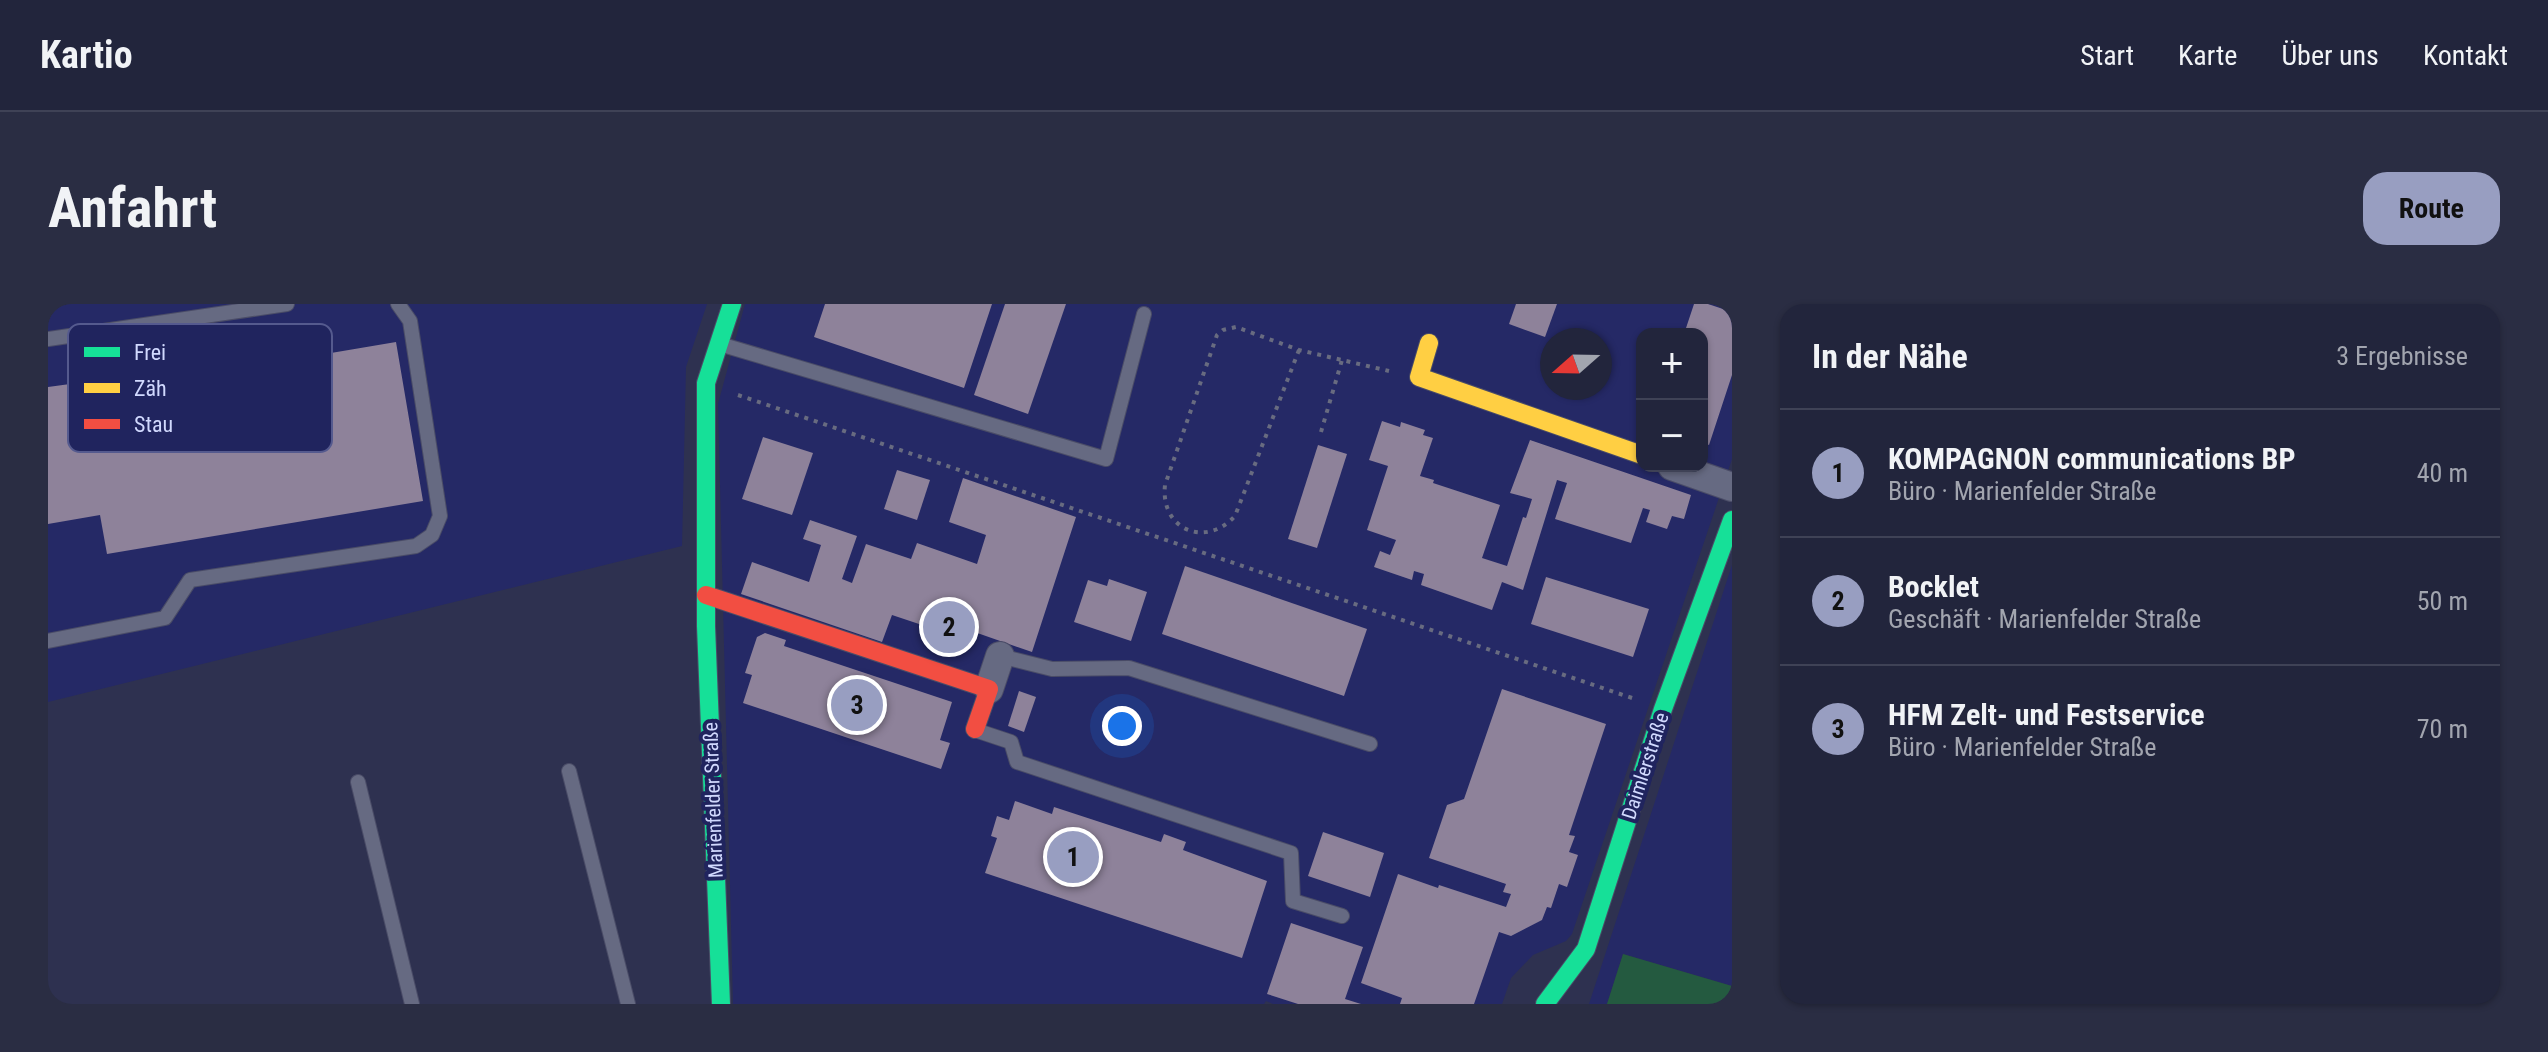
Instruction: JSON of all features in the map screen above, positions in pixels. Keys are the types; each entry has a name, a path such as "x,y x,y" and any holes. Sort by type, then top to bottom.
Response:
{"street":[{"name":"Marienfelder Straße","path":"721,1004 706,595 706,383 732,304"},
{"path":"1429,343 1419,377 1636,453"},
{"path":"1689,472 1732,487"},
{"name":"Daimlerstraße","path":"1545,1004 1586,949 1663,709 1712,592 1732,520"},
{"path":"706,595 989,689"},
{"path":"975,729 1000,656"}],"lane":[{"path":"150,324 287,304"},
{"path":"48,641 165,618 190,580 416,546 432,535 440,516 438,501 410,321 398,304"},
{"path":"719,343 1106,459 1144,314"},
{"path":"48,339 68,336"},
{"path":"1000,656 1052,669 1129,668 1370,744"},
{"path":"975,729 1011,742 1017,762 1291,853 1293,901 1342,916"},
{"path":"569,771 628,1004"},
{"path":"358,782 412,1004"}],"path":[{"path":"1299,350 1235,516 1218,530 1205,533 1192,532 1180,526 1166,507 1165,485 1217,335 1223,330 1236,327 1299,350 1386,370"},
{"path":"1321,432 1342,360"},
{"path":"706,383 1663,709"}],"shaded area":[{"path":"48,304 707,304 686,367 682,546 48,702"},
{"path":"745,304 1732,304 1732,459 1572,934 1566,941 1533,955 1511,978 1502,1004 1273,1004 1266,1001 1264,1004 733,1004 718,404"},
{"path":"1732,565 1732,986 1623,954 1607,1004 1589,1004"}],"green space":[{"path":"1623,954 1732,986 1732,1004 1607,1004"}],"building":[{"path":"825,304 992,304 964,388 814,337"},
{"path":"1005,304 1066,304 1028,414 974,395"},
{"path":"1516,304 1557,304 1548,328 1540,328 1540,335 1509,324"},
{"path":"1694,304 1708,304 1732,312 1732,375 1709,445 1708,328 1686,328"},
{"path":"396,342 423,501 107,554 100,515 48,524 48,387 68,384 68,452 332,452 332,353"},
{"path":"1382,421 1400,427 1401,422 1425,430 1423,435 1433,438 1420,476 1500,505 1482,558 1507,566 1532,499 1510,493 1530,440 1691,495 1684,519 1672,516 1667,529 1646,522 1650,510 1643,508 1631,543 1555,519 1567,483 1557,480 1523,590 1502,582 1492,610 1421,585 1424,574 1414,571 1412,580 1374,567 1380,551 1390,555 1396,540 1367,530 1388,466 1369,460"},
{"path":"763,437 813,453 792,515 742,499"},
{"path":"1318,445 1347,454 1317,548 1288,539"},
{"path":"897,470 930,480 917,520 884,509"},
{"path":"963,478 1076,517 1032,652 963,628 954,656 929,647 922,634 925,626 892,615 882,642 741,594 752,562 809,582 821,545 803,539 810,520 857,536 842,579 852,583 866,544 911,559 917,543 977,564 986,535 949,522"},
{"path":"1185,566 1367,629 1344,696 1162,634"},
{"path":"1546,577 1649,609 1633,657 1531,624"},
{"path":"1109,579 1147,592 1131,641 1074,622 1088,580 1107,586"},
{"path":"765,633 786,640 784,646 952,702 940,740 950,743 941,769 743,703 752,675 745,673 757,637"},
{"path":"1502,689 1606,724 1569,835 1575,836 1569,852 1578,855 1567,887 1559,884 1551,908 1547,907 1542,920 1511,936 1499,932 1474,1004 1400,1004 1402,998 1361,983 1398,874 1506,907 1511,894 1503,892 1506,884 1429,858 1447,805 1464,799"},
{"path":"1019,691 1036,697 1024,732 1008,726"},
{"path":"1015,801 1052,814 1054,807 1161,842 1164,834 1186,842 1183,850 1267,881 1242,958 985,873 997,838 991,836 997,816 1009,820"},
{"path":"1323,832 1384,853 1370,897 1308,876"},
{"path":"1291,923 1363,947 1345,999 1361,1004 1298,1004 1267,994"}],"traffic: fast":[{"path":"721,1004 706,626 706,383 732,304"},
{"path":"1545,1004 1586,949 1663,709 1732,520"}],"traffic: slow":[{"path":"1429,343 1419,377 1636,453"}],"traffic: jam":[{"path":"706,595 989,689 975,729"}],"place":[{"name":"Bocklet","path":"949,627"},
{"name":"HFM Zelt- und Festservice","path":"857,705"},
{"name":"KOMPAGNON communications BP","path":"1073,857"}]}
